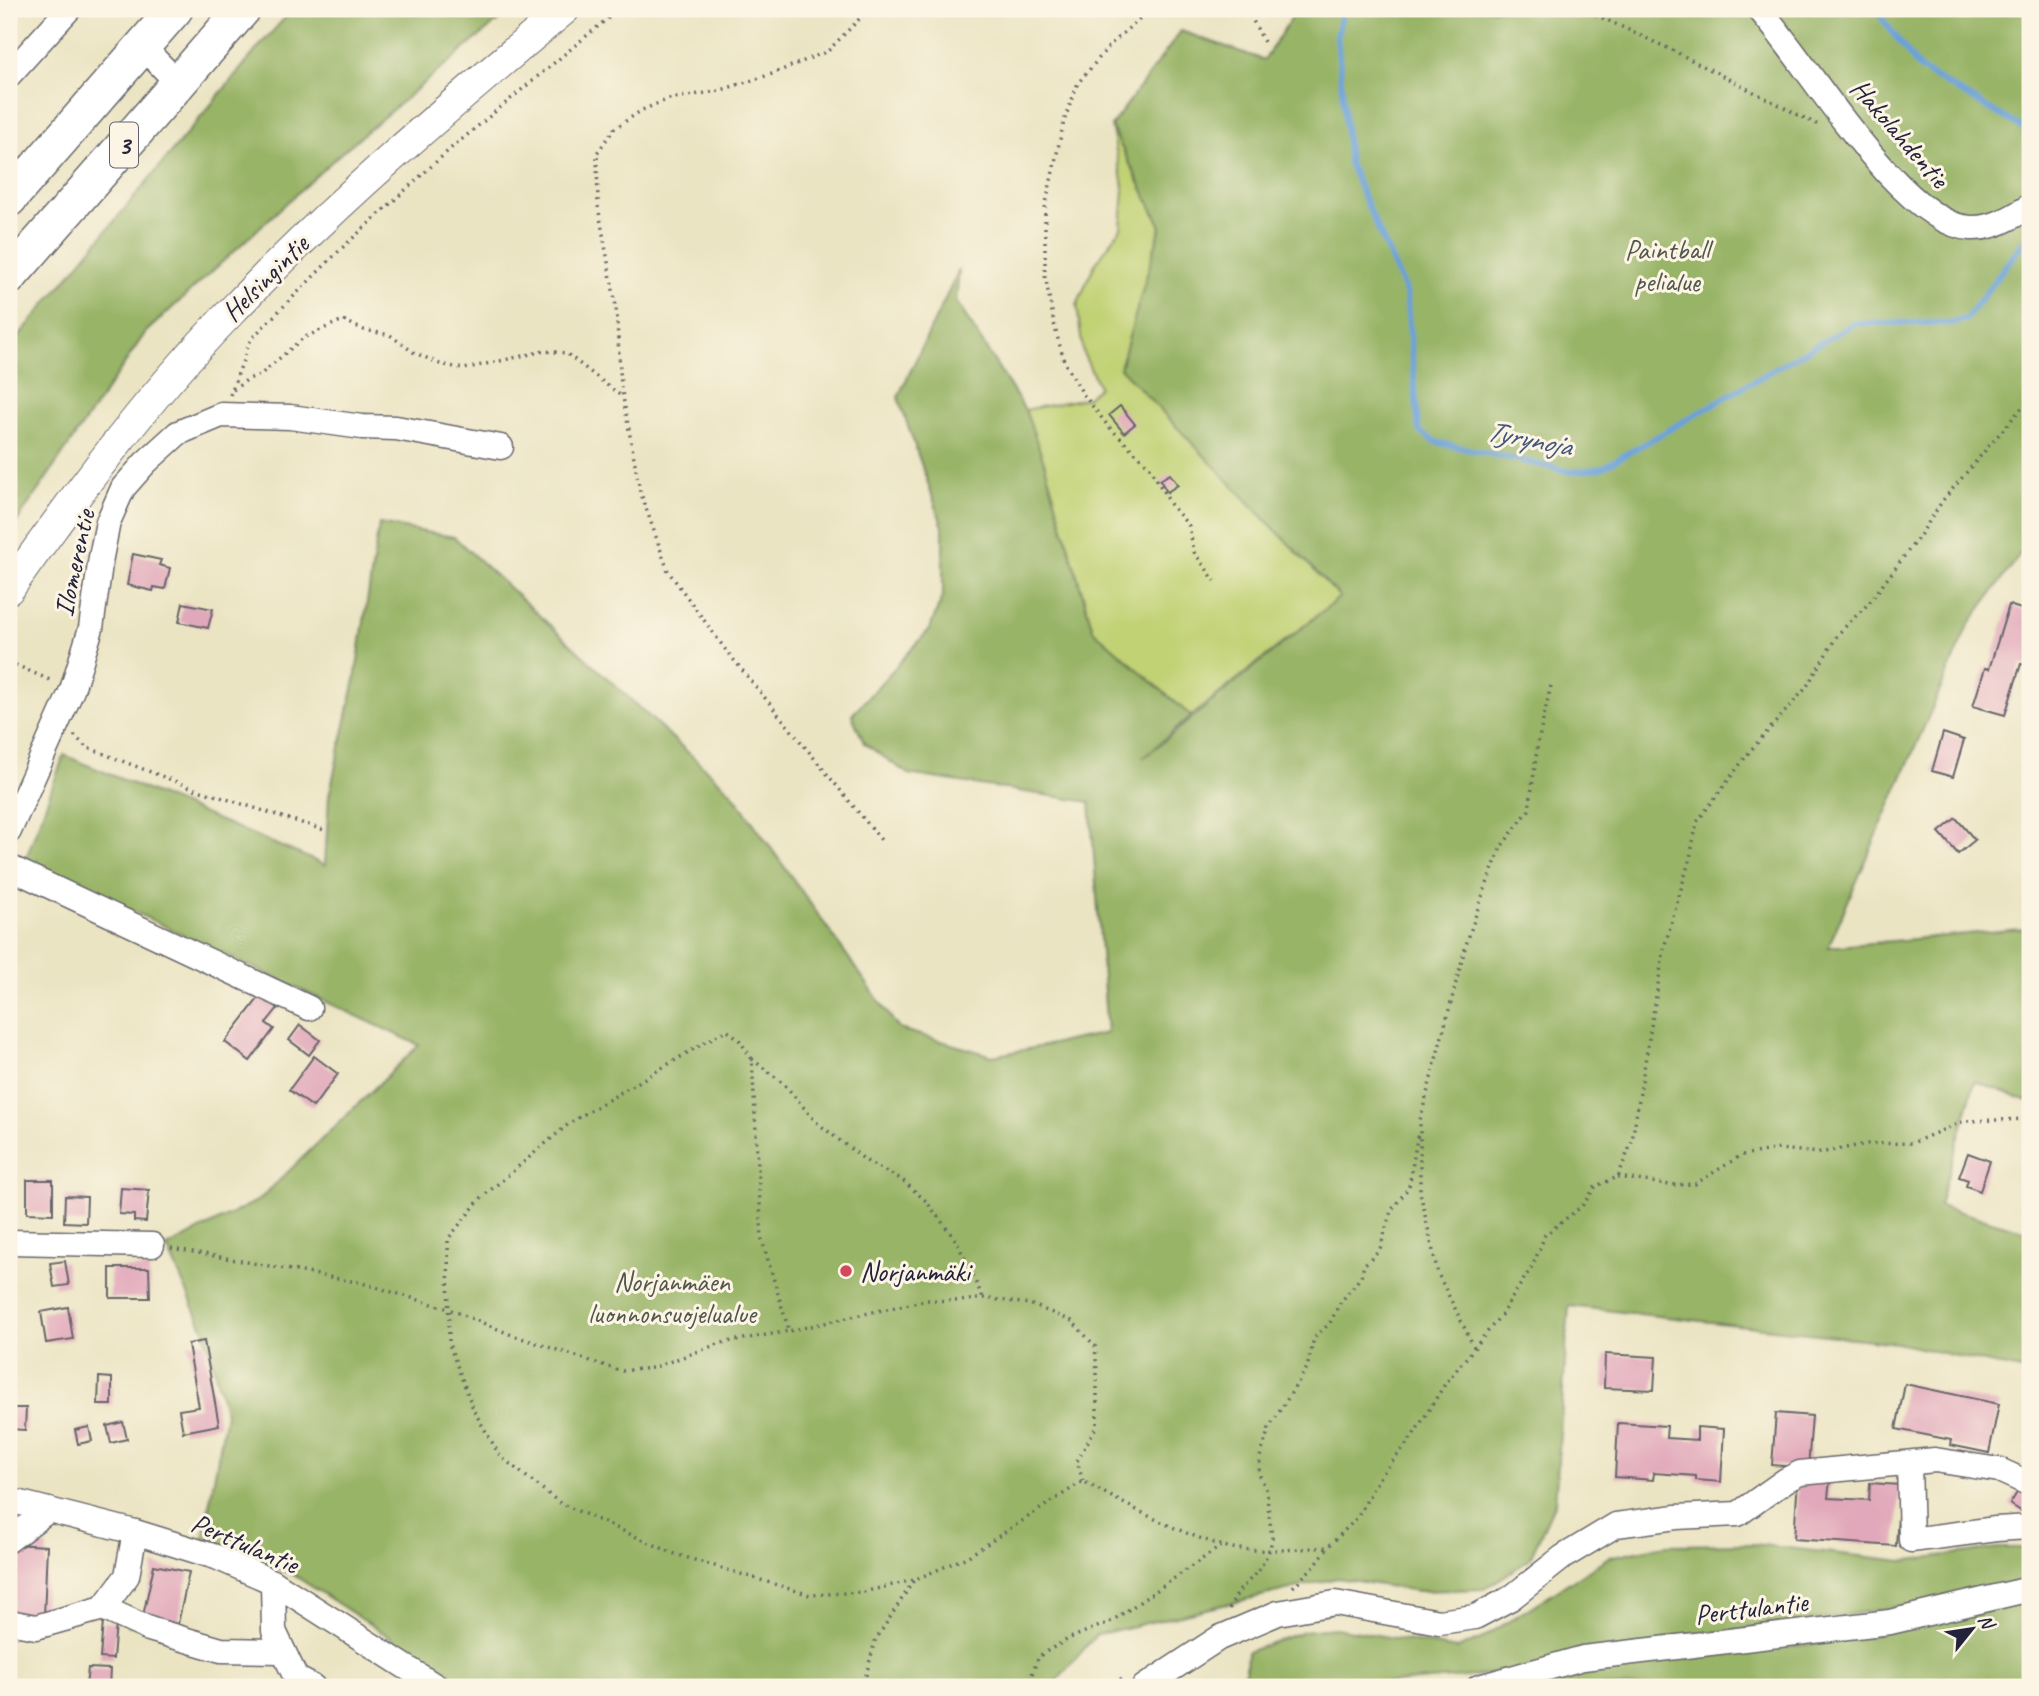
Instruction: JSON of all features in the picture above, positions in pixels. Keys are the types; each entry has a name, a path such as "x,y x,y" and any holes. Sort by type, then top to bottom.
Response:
{"highway":[{"name":"3","path":"9,199 175,9"},
{"name":"3","path":"9,277 243,9"}],"main road":[{"name":"Helsingintie","path":"9,589 110,451 225,318 289,252 364,182 565,9"}],"street":[{"path":"9,75 69,9"},
{"name":"Hakolahdentie","path":"1759,9 1778,29 1867,149 1894,181 1931,213 1954,225 1971,228 1993,225 2030,205"},
{"path":"142,46 178,83"},
{"name":"Ilomerentie","path":"9,831 72,690 91,628 100,556 108,522 123,488 145,463 178,433 221,415 290,416 362,428 396,428 501,447"},
{"path":"9,867 309,1008"},
{"path":"9,1242 152,1245"},
{"path":"1144,1687 1219,1638 1278,1613 1335,1603 1439,1622 1475,1616 1511,1598 1563,1557 1616,1525 1676,1517 1738,1514 1800,1473 1934,1460 1999,1470 2030,1485"},
{"path":"1909,1463 1911,1540 1996,1528 2030,1527"},
{"name":"Perttulantie","path":"9,1500 135,1532 216,1557 273,1582 437,1687"},
{"path":"9,1540 49,1510"},
{"path":"9,1622 36,1627 103,1608 127,1576 135,1532"},
{"path":"273,1582 274,1631 296,1678 313,1687"},
{"name":"Perttulantie","path":"1479,1687 1583,1658 1890,1622 2030,1590"},
{"path":"103,1608 149,1629 221,1650 283,1651"}],"path":[{"path":"221,415 251,339 341,248 450,150 619,9"},
{"path":"869,9 828,51 772,74 718,90 669,99 642,110 614,130 597,153 598,206 616,307 623,397 640,491 668,571 725,649 881,840"},
{"path":"1150,9 1111,44 1078,83 1064,121 1045,208 1045,275 1064,361 1083,394 1108,426 1149,466 1171,505 1189,526 1194,552 1215,581"},
{"path":"1247,9 1264,42"},
{"path":"1583,9 1674,51 1831,131"},
{"path":"233,390 248,379 260,375 303,338 343,320 364,330 390,335 413,352 440,364 464,369 544,351 566,353 623,397"},
{"path":"1618,1177 1632,1141 1664,948 1697,822 1750,751 1806,688 1838,634 1876,593 1943,500 2030,398"},
{"path":"9,662 72,690"},
{"path":"9,673 14,665"},
{"path":"1228,1611 1238,1592 1260,1569 1270,1549 1272,1538 1266,1489 1259,1474 1260,1457 1269,1428 1307,1368 1314,1338 1330,1323 1340,1303 1361,1277 1364,1265 1380,1249 1391,1210 1409,1187 1420,1120 1466,945 1501,847 1529,810 1538,742 1552,681"},
{"path":"60,721 86,747 195,789 327,831"},
{"path":"983,1298 957,1242 926,1201 901,1179 869,1163 816,1122 784,1083 752,1059 738,1038 726,1030 571,1122 480,1199 449,1239 449,1344 474,1411 500,1456 560,1503 675,1554 810,1595 863,1592 914,1580 967,1557 1083,1481"},
{"path":"752,1059 762,1240 789,1331"},
{"path":"1288,1611 1285,1598 1316,1564 1328,1546 1357,1518 1379,1478 1412,1437 1445,1384 1501,1315 1533,1265 1545,1234 1582,1206 1596,1186 1618,1177 1670,1185 1695,1184 1742,1155 1779,1149 1821,1153 1866,1144 1912,1143 1964,1121 2030,1119"},
{"path":"1420,1120 1420,1192 1438,1274 1474,1347"},
{"path":"152,1245 362,1283 449,1309 512,1335 621,1371 652,1368 720,1343 789,1331 927,1300 961,1301 983,1298 1030,1304 1072,1321 1095,1346 1097,1425 1077,1461 1083,1481 1137,1511 1222,1546 1270,1549 1328,1546"},
{"path":"1027,1687 1039,1656 1070,1638 1112,1622 1222,1546"},
{"path":"872,1687 865,1679 875,1641 914,1580"}],"green space":[{"path":"293,9 512,9 342,152 146,332 9,533 9,348"},
{"path":"1297,9 2030,9 2030,541 1968,626 1828,947 2030,928 2030,1102 1975,1081 1939,1206 2030,1232 2030,1372 1897,1343 1569,1306 1555,1503 1529,1560 1484,1589 1418,1591 1337,1578 1096,1635 1051,1687 467,1687 292,1574 203,1539 226,1414 204,1330 167,1247 259,1200 419,1045 25,861 64,755 325,865 329,796 355,680 379,524 454,537 732,793 899,1029 993,1056 1107,1033 1090,802 908,774 864,743 852,715 929,630 943,596 943,527 898,397 959,270 956,301 1025,410 1044,462 1093,630 1191,716 1143,758 1340,597 1120,368 1161,226 1111,126 1181,31 1264,60"},
{"path":"1111,126 1161,226 1121,368 1340,597 1191,716 1093,630 1044,462 1025,410 1086,398 1099,387 1083,353 1077,305 1094,266 1121,228 1124,190"},
{"path":"1753,1544 1903,1561 1998,1548 2030,1548 2030,1581 1951,1598 1476,1676 1347,1687 1245,1687 1247,1652 1304,1631 1336,1628 1457,1649 1481,1639 1609,1557 1666,1545"},
{"path":"2030,1599 2030,1687 1525,1687 1585,1670 1861,1638 1964,1611"}],"building":[{"path":"1120,406 1135,424 1124,433 1109,415"},
{"path":"1170,474 1178,485 1167,492 1160,480"},
{"path":"133,554 161,560 159,565 170,568 165,589 154,587 153,591 127,585"},
{"path":"183,603 213,609 208,628 179,622"},
{"path":"2009,605 2030,612 2030,666 2021,664 2005,715 1973,706 1985,668 1989,669"},
{"path":"1943,733 1964,740 1953,777 1932,771"},
{"path":"1956,818 1975,840 1958,854 1939,832"},
{"path":"261,995 278,1008 266,1023 274,1029 250,1061 225,1042"},
{"path":"300,1025 320,1040 309,1055 289,1040"},
{"path":"314,1056 338,1074 313,1107 289,1090"},
{"path":"1968,1153 1990,1161 1980,1191 1966,1186 1968,1180 1959,1177"},
{"path":"27,1180 53,1180 53,1214 27,1213"},
{"path":"121,1188 149,1190 146,1222 134,1221 134,1215 119,1214"},
{"path":"65,1196 87,1197 86,1223 64,1222"},
{"path":"65,1261 69,1285 54,1287 50,1263"},
{"path":"110,1268 149,1268 150,1298 110,1298"},
{"path":"68,1307 73,1339 46,1343 41,1312"},
{"path":"204,1341 219,1425 183,1432 179,1410 199,1407 188,1344"},
{"path":"1605,1354 1656,1357 1654,1390 1604,1388"},
{"path":"99,1377 112,1378 112,1405 98,1405"},
{"path":"1905,1384 1999,1404 1989,1453 1950,1445 1951,1440 1896,1429"},
{"path":"9,1408 26,1408 25,1430 9,1429"},
{"path":"1776,1413 1812,1416 1808,1468 1772,1465"},
{"path":"123,1422 127,1439 111,1443 107,1426"},
{"path":"1618,1423 1667,1426 1666,1438 1697,1440 1697,1427 1724,1429 1721,1482 1696,1480 1696,1476 1654,1473 1653,1480 1615,1477"},
{"path":"89,1427 92,1441 78,1444 75,1430"},
{"path":"1798,1478 1830,1480 1828,1498 1869,1500 1870,1483 1900,1485 1896,1546 1794,1539"},
{"path":"2018,1491 2030,1498 2024,1513 2010,1504"},
{"path":"10,1544 47,1546 44,1617 9,1615"},
{"path":"154,1565 189,1572 178,1624 143,1616"},
{"path":"103,1622 116,1623 113,1659 100,1658"},
{"path":"88,1668 110,1669 109,1687 86,1687"}],"waterway":[{"name":"Tyrynoja","path":"1343,9 1337,36 1349,163 1406,293 1419,431 1436,442 1572,472 1602,468 1855,323 1950,323 1966,319 2030,233"},
{"path":"1875,9 1920,69 2030,132"}],"place":[{"name":"Norjanmäki","path":"846,1271"}],"park label":[{"name":"Paintball pelialue","path":"1667,265"},
{"name":"Norjanmäen luonnonsuojelualue","path":"672,1297"}]}
